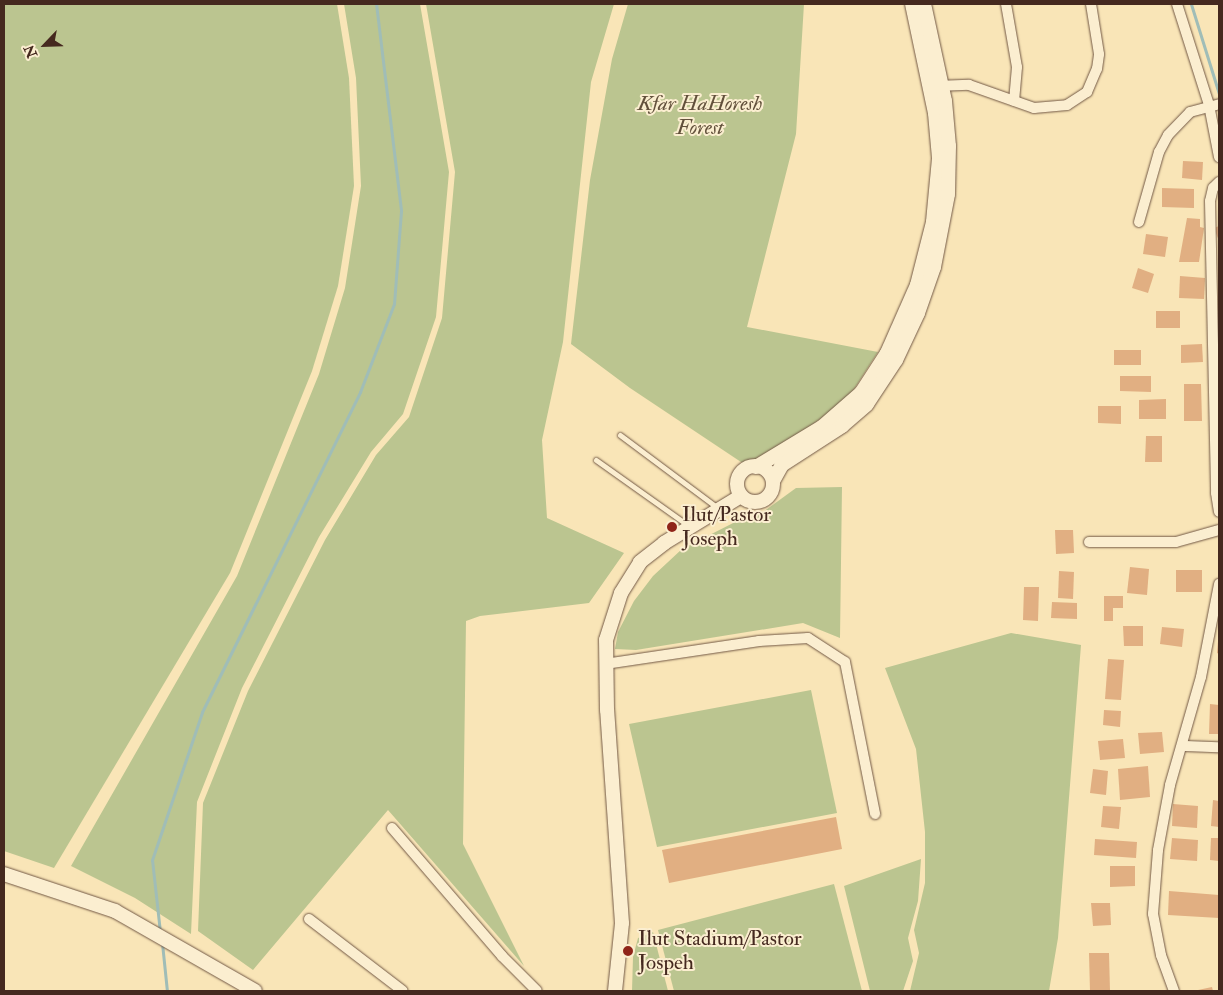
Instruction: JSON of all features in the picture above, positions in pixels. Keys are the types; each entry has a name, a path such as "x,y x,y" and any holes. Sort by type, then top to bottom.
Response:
{"street":[{"path":"912,4 936,86 948,127 948,194 940,247 918,313 896,360 867,404 842,426 782,465 773,481 771,493 764,500 751,502 741,496 738,488 739,476 749,468 756,466 822,427 850,405 872,379 900,325 924,261 936,199 938,134 936,86 924,4"},
{"path":"1006,4 1017,67 1014,101"},
{"path":"936,86 969,85 1034,108 1054,108 1067,105 1087,92 1093,82 1099,54 1091,4"},
{"path":"1177,4 1214,104 1219,157"},
{"path":"1139,222 1159,152 1168,135 1190,112 1214,104"},
{"path":"1219,182 1213,188 1210,201 1216,493 1219,512"},
{"path":"756,466 768,471 773,481"},
{"path":"615,991 622,923 605,664 606,640 622,593 640,562 719,508 741,496"},
{"path":"1089,542 1176,542 1219,530"},
{"path":"1174,991 1161,955 1153,914 1160,840 1170,785 1184,746 1219,584"},
{"path":"605,664 759,641 808,638 845,662 876,814"},
{"path":"1184,746 1219,747"},
{"path":"392,828 502,956 535,991"},
{"path":"4,874 115,911 255,991"},
{"path":"309,919 403,991"}],"lane":[{"path":"620,435 719,508"},
{"path":"596,460 690,527"}],"green space":[{"path":"4,4 337,4 349,78 354,186 338,286 312,371 230,573 54,868 4,851"},
{"path":"344,4 420,4 449,172 436,317 403,414 371,452 319,537 242,688 197,802 191,934 135,898 71,866 237,576 319,374 345,288 361,186 356,78"},
{"path":"426,4 614,4 591,82 563,342 542,440 547,518 624,553 589,603 480,616 466,621 463,844 524,966 388,810 253,970 198,931 203,803 248,691 325,540 376,455 409,417 442,318 455,172"},
{"name":"Kfar HaHoresh Forest","path":"628,4 804,4 796,134 747,327 878,352 849,397 753,470 630,388 571,344 590,180 612,59"},
{"path":"842,487 840,638 803,623 636,650 615,649 618,632 634,601 653,576 682,549 743,518 763,512 796,488"},
{"path":"1011,633 1081,645 1058,938 1049,991 910,991 919,953 914,930 925,883 925,832 916,749 885,668"},
{"path":"811,690 837,813 657,847 629,724"},
{"path":"921,859 918,901 908,938 913,961 903,991 870,991 844,886"},
{"path":"834,884 862,991 674,991 658,930"},
{"path":"653,932 668,991 632,991 633,957 638,938"}],"building":[{"path":"1183,161 1203,162 1202,180 1182,178"},
{"path":"1162,188 1194,189 1194,208 1162,207"},
{"path":"1187,218 1200,219 1200,227 1204,228 1199,262 1179,262"},
{"path":"1219,226 1219,241 1214,228"},
{"path":"1146,234 1168,237 1165,257 1143,254"},
{"path":"1138,268 1154,274 1148,293 1132,288"},
{"path":"1180,276 1205,278 1204,299 1179,298"},
{"path":"1156,311 1180,311 1180,328 1156,328"},
{"path":"1202,344 1203,362 1181,363 1181,345"},
{"path":"1114,350 1141,350 1141,365 1114,365"},
{"path":"1120,376 1151,376 1151,392 1120,391"},
{"path":"1184,384 1201,384 1202,421 1184,421"},
{"path":"1166,399 1166,419 1139,419 1139,400"},
{"path":"1098,406 1121,406 1121,424 1098,423"},
{"path":"1146,436 1162,436 1162,462 1145,462"},
{"path":"1055,530 1073,530 1074,553 1056,554"},
{"path":"1130,567 1149,569 1147,595 1127,593"},
{"path":"1176,570 1202,570 1202,592 1176,592"},
{"path":"1059,571 1074,572 1073,599 1058,598"},
{"path":"1024,587 1039,587 1038,621 1023,620"},
{"path":"1104,596 1123,596 1123,608 1113,608 1113,621 1104,621"},
{"path":"1052,602 1077,603 1077,619 1051,618"},
{"path":"1123,626 1143,626 1143,646 1124,646"},
{"path":"1162,627 1184,629 1182,647 1160,644"},
{"path":"1219,641 1219,654 1217,653"},
{"path":"1108,659 1124,660 1121,700 1105,699"},
{"path":"1210,704 1219,705 1219,734 1209,734"},
{"path":"1104,710 1121,711 1120,727 1103,725"},
{"path":"1162,732 1164,752 1140,754 1138,733"},
{"path":"1123,739 1125,758 1100,760 1098,741"},
{"path":"1148,766 1150,797 1120,800 1118,769"},
{"path":"1093,769 1108,771 1106,795 1090,793"},
{"path":"1213,800 1219,801 1219,827 1211,826"},
{"path":"1173,804 1198,806 1197,828 1172,826"},
{"path":"1103,806 1121,807 1119,829 1101,827"},
{"path":"836,817 842,849 669,883 662,850"},
{"path":"1172,838 1198,840 1197,861 1170,859"},
{"path":"1211,838 1219,838 1219,861 1210,860"},
{"path":"1095,839 1137,842 1136,858 1094,855"},
{"path":"1110,866 1135,866 1135,886 1110,887"},
{"path":"1169,891 1219,895 1219,918 1168,915"},
{"path":"1091,903 1110,903 1111,925 1093,926"},
{"path":"1089,953 1109,953 1110,991 1090,991"},
{"path":"1212,987 1213,991 1198,991 1198,990"}],"waterway":[{"path":"160,932 152,860 202,712 360,392 394,304 401,210 376,4"},
{"path":"1191,4 1219,94"},
{"path":"162,943 167,991"}],"place":[{"name":"Ilut/Pastor Joseph","path":"672,527"},
{"name":"Ilut Stadium/Pastor Jospeh","path":"628,951"}]}
